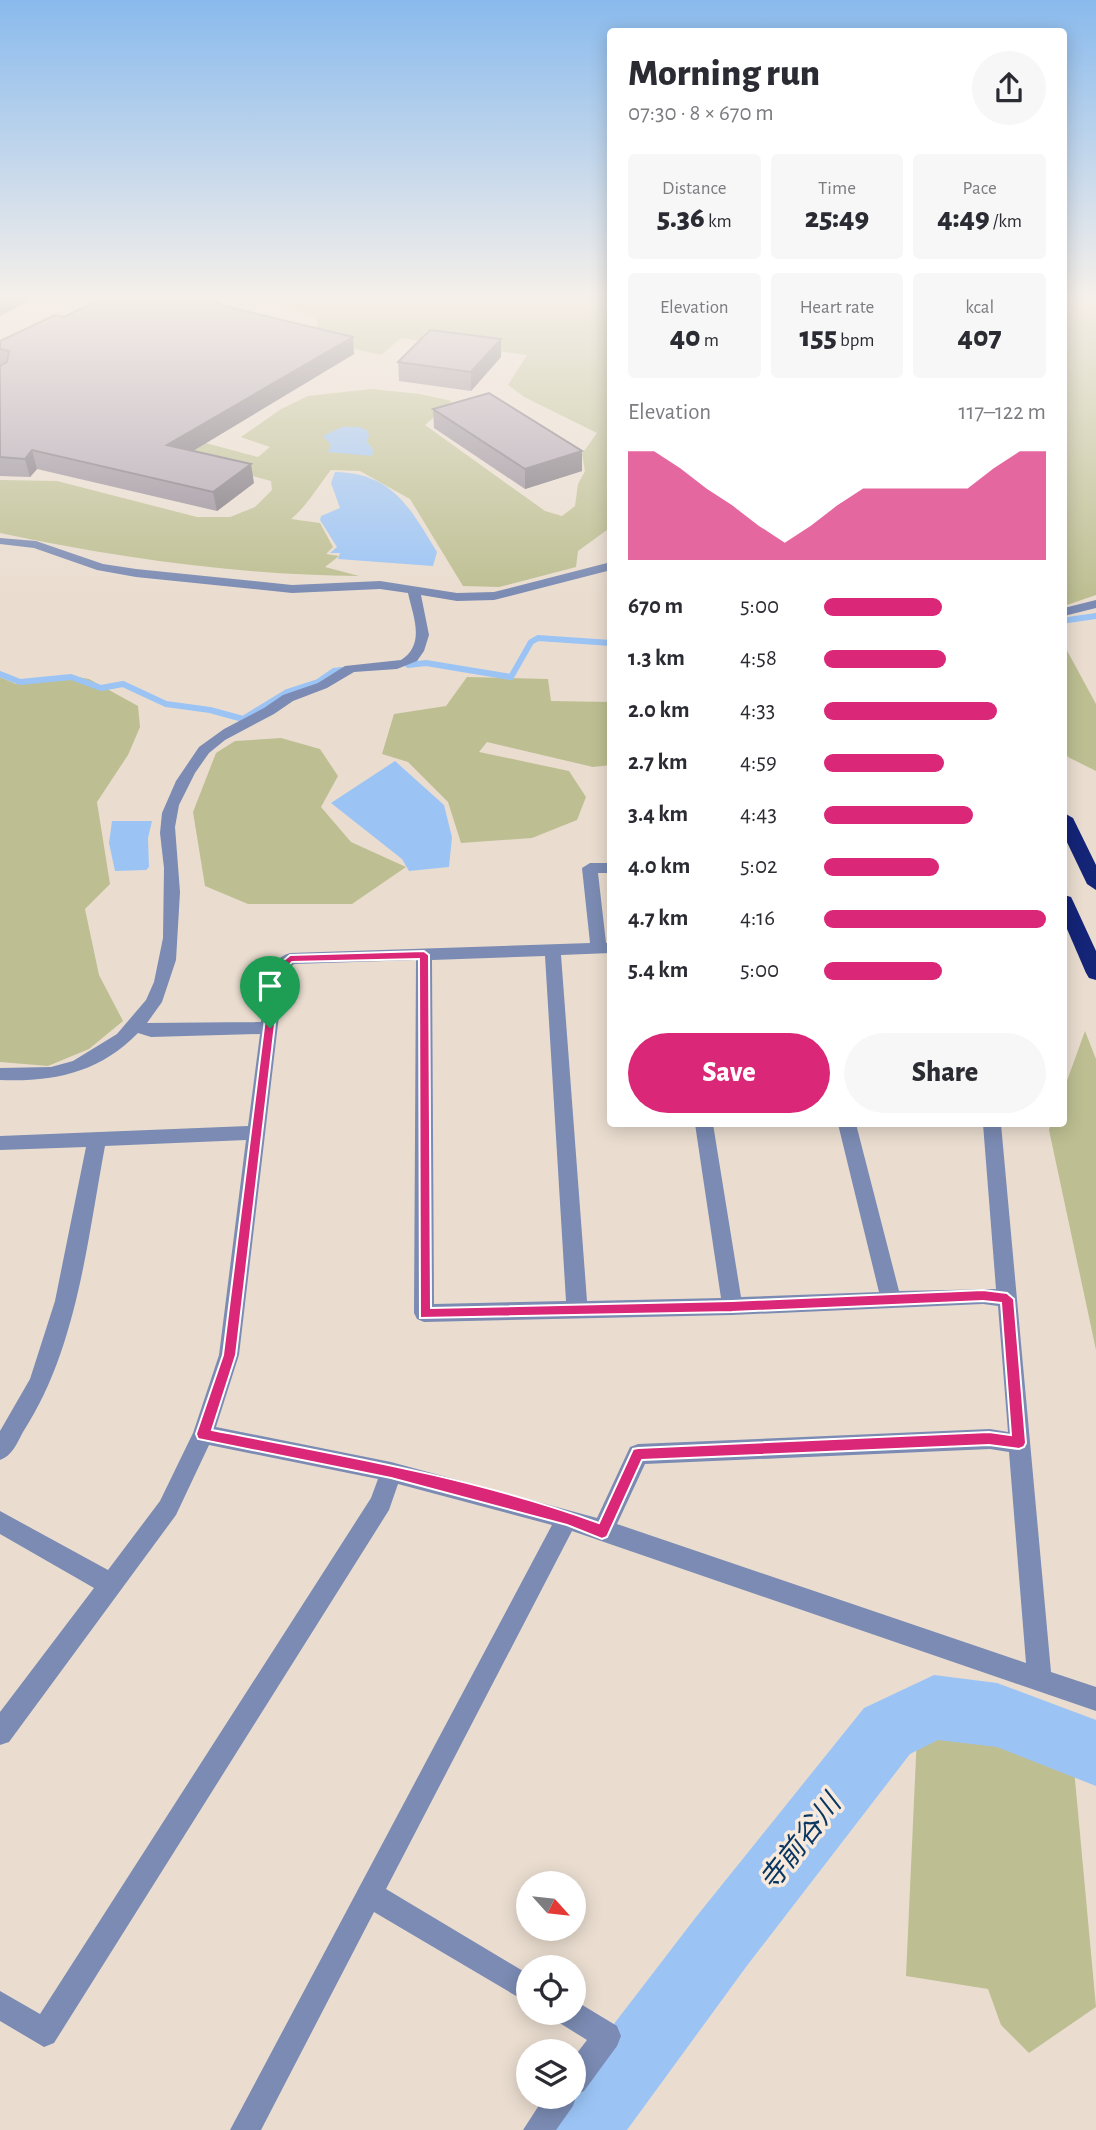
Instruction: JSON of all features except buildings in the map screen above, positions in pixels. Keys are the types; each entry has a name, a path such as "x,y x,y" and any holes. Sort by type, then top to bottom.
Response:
{"highway":[{"path":"1067,824 1096,884"},
{"path":"1067,908 1096,973"}],"street":[{"path":"0,541 36,545 101,567 136,573 292,589 358,584 457,597 494,596 607,567"},
{"path":"0,1073 42,1076 80,1066 109,1050 137,1027 149,1012 163,986 171,934 172,864 168,821 179,787 195,761 222,733 269,711 289,698 327,684 350,669 399,665 410,660 418,653 424,634 424,617 416,603 414,590"},
{"path":"1067,611 1096,604"},
{"path":"0,1733 168,1508 203,1434 229,1355 276,971 290,959 605,949 590,868 607,868"},
{"path":"553,950 577,1309"},
{"path":"424,955 424,1314 983,1296 1007,1299"},
{"path":"137,1027 151,1031 270,1028"},
{"path":"705,1127 732,1306"},
{"path":"848,1127 891,1300"},
{"path":"992,1127 1040,1681"},
{"path":"0,1143 257,1133"},
{"path":"0,1450 32,1399 55,1343 97,1139"},
{"path":"203,1434 391,1472 567,1518 1096,1699"},
{"path":"602,1532 638,1454 989,1439 1019,1443"},
{"path":"0,2006 44,2034 381,1503 391,1472"},
{"path":"245,2130 567,1518"},
{"path":"0,1522 110,1584"},
{"path":"370,1894 516,1982"},
{"path":"586,2023 607,2036 586,2065"},
{"path":"538,2130 553,2109"}],"green space":[{"path":"0,397 35,397 258,457 270,447 241,437 281,409 305,397 436,397 452,401 425,425 545,511 562,516 575,506 578,484 585,471 582,454 597,433 525,397 607,397 607,530 578,551 576,567 499,587 463,586 410,499 360,471 331,470 308,502 291,519 320,523 333,547 326,554 339,556 325,567 359,576 178,564 0,533 0,480 57,481 197,517 230,517 255,507 272,490 271,481 0,408","holes":["329,440 366,440 373,450 372,455 329,452"]},
{"path":"1067,397 1096,397 1096,595 1067,605"},
{"path":"1067,651 1096,704 1096,771 1068,757"},
{"path":"71,676 89,679 138,706 140,727 128,755 97,802 110,884 85,909 99,975 123,1021 89,1049 48,1066 0,1062 0,677 16,684"},
{"path":"467,677 548,679 551,701 607,702 607,765 593,767 487,742 479,752 569,771 586,797 577,820 532,838 461,843 448,802 408,762 382,754 394,714 446,706"},
{"path":"281,738 320,749 338,776 321,807 351,842 406,867 352,904 248,904 205,886 193,812 216,753 235,741"},
{"path":"1085,1031 1096,1059 1096,1350 1049,1130 1050,1127 1067,1127 1067,1081"},
{"path":"954,1722 1001,1734 1073,1758 1096,2007 1029,2053 1001,2025 988,1989 906,1976 917,1735"}],"water":[{"path":"342,427 359,427 368,431 369,437 366,440 373,450 372,456 328,452 331,445 323,436"},
{"path":"335,472 372,479 398,496 418,521 437,552 433,566 338,559 340,553 330,553 337,547 320,520 321,516 340,508 331,483"},
{"path":"395,761 444,805 452,837 449,867 409,871 402,859 331,803"},
{"path":"112,821 152,821 148,838 149,867 146,870 115,871 109,843"}],"waterway":[{"path":"1068,620 1096,616"},
{"path":"408,665 426,663 511,677 531,642 538,638 607,643"},
{"path":"0,674 20,682 71,677 101,688 123,684 166,704 210,710 243,719 287,692 318,682 334,671 342,670"},
{"name":"寺前谷川","path":"580,2130 721,1942 887,1731 934,1707 997,1715 1096,1753"}],"route":[{"path":"424,955 424,1314 983,1296 1007,1299 1019,1443 989,1439 638,1454 602,1532 567,1518 450,1486 203,1434 229,1355 270,1028 276,971 290,959 424,955"}]}
